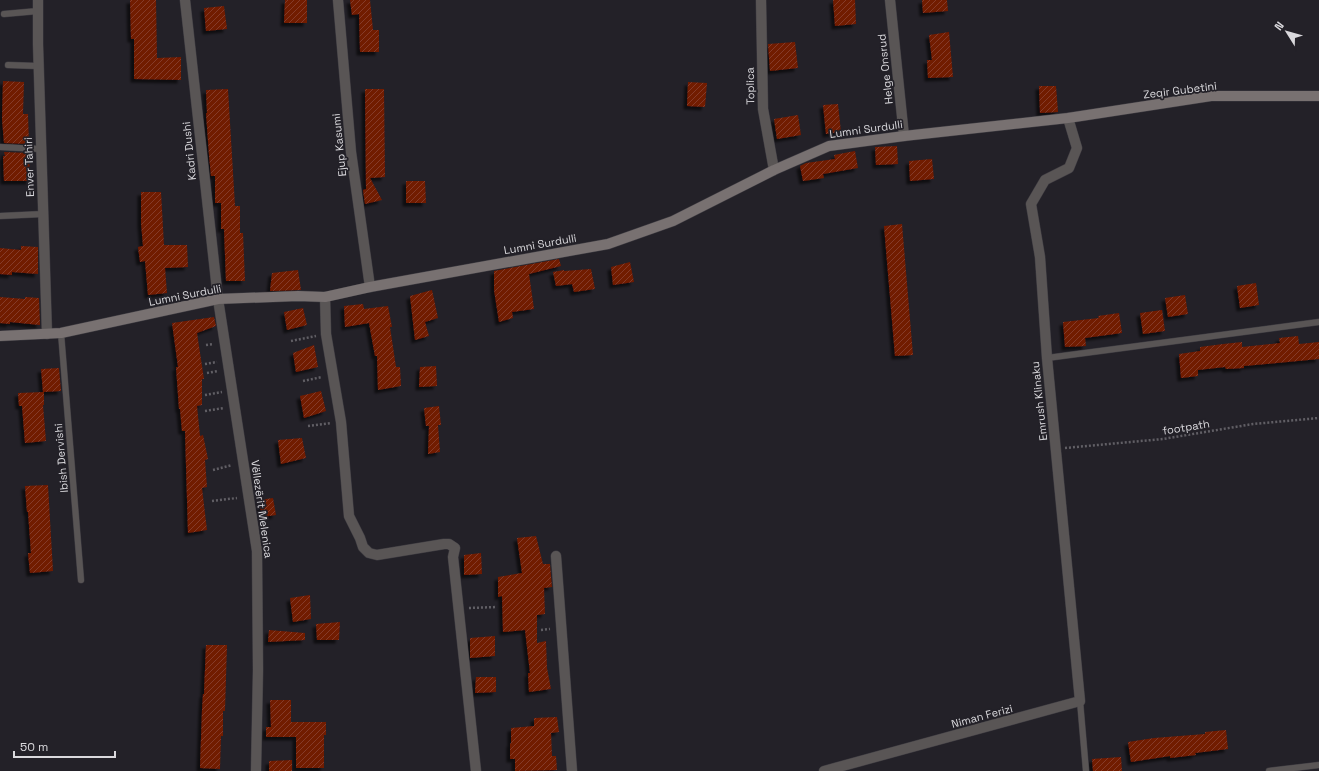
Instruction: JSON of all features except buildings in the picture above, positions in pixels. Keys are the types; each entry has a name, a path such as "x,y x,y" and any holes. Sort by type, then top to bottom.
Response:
{"street":[{"name":"Enver Tahiri","path":"38,0 38,66 47,334"},
{"name":"Kadri Dushi","path":"185,0 218,299"},
{"name":"Ejup Kasumi","path":"338,0 351,152 370,287"},
{"name":"Toplica","path":"761,0 762,109 774,170"},
{"name":"Helge Onsrud","path":"890,0 904,136"},
{"name":"Zeqir Gubetini","path":"1068,118 1212,96 1319,96"},
{"name":"Lumni Surdulli","path":"0,336 61,333 218,299 298,296 325,297 370,287 608,244 673,221 774,170 829,146 904,136 1068,118"},
{"name":"Emrush Klinaku","path":"1068,118 1077,148 1069,168 1045,180 1032,204 1040,257 1047,358 1080,702"},
{"path":"325,297 326,334 340,422 349,516 363,547 369,553 377,555 444,544 449,544 455,548 453,557 476,771"},
{"name":"Vëllezërit Melenica","path":"218,299 257,551 258,670 256,771"},
{"path":"556,556 572,771"},
{"name":"Niman Ferizi","path":"824,771 1080,702"}],"lane":[{"path":"4,14 38,11"},
{"path":"8,65 38,66"},
{"path":"0,146 41,148"},
{"path":"0,216 43,214"},
{"path":"1047,358 1319,322"},
{"name":"Ibish Dervishi","path":"61,333 81,580"},
{"path":"1080,702 1086,771"},
{"path":"1270,771 1319,765"}],"path":[{"path":"291,341 326,334"},
{"path":"303,381 332,375"},
{"path":"205,395 232,390"},
{"path":"205,411 235,407"},
{"name":"footpath","path":"1056,448 1163,440 1253,424 1319,418"},
{"path":"308,426 340,422"},
{"path":"213,470 243,463"},
{"path":"212,501 248,497"},
{"path":"459,609 497,606"}]}
